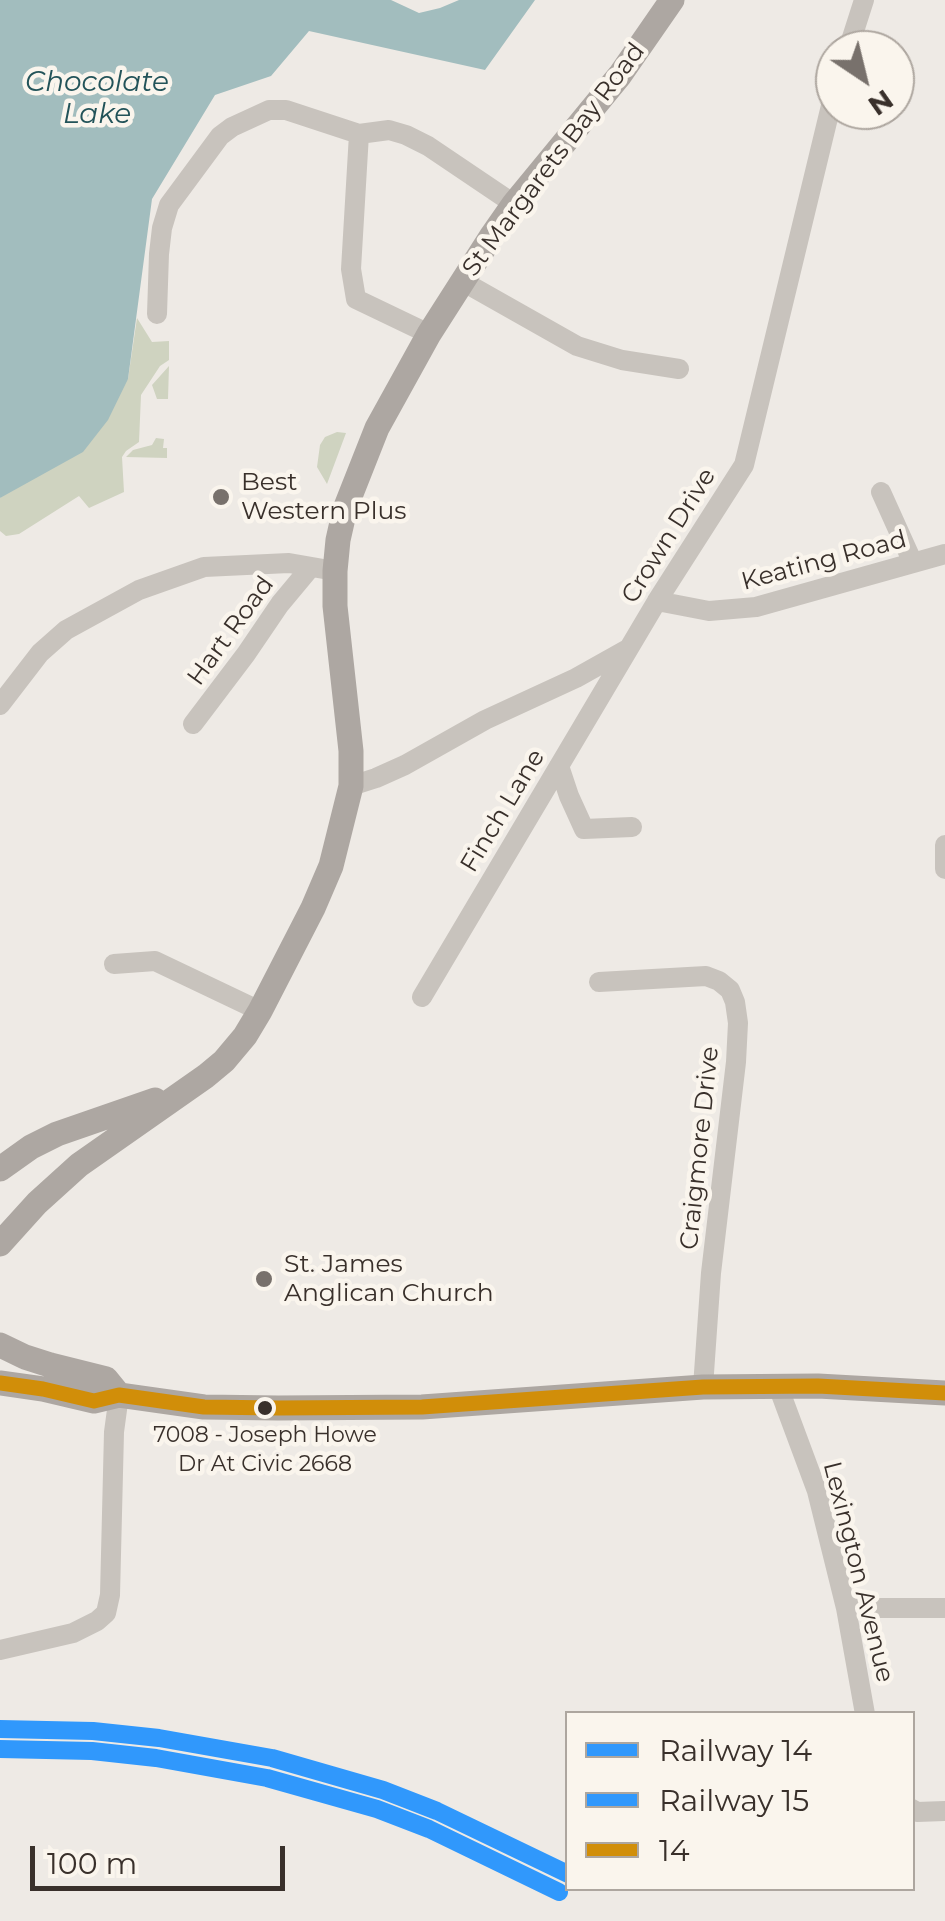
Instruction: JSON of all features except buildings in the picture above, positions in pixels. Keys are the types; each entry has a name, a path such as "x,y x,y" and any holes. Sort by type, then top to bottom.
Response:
{"main road":[{"name":"St Margarets Bay Road","path":"0,1244 36,1203 79,1164 188,1090 224,1060 260,1011 331,866 351,786 351,751 334,606 322,570 338,540 358,476 384,414 462,282 514,204 620,75 672,0"},
{"name":"St Margarets Bay Road","path":"0,1169 57,1134 188,1090"},
{"path":"0,1345 25,1357 106,1379 120,1395"},
{"path":"0,1383 94,1401 120,1395 204,1406 406,1407 703,1387 945,1393"}],"street":[{"path":"854,30 864,0"},
{"path":"157,314 161,239 168,204 220,136 269,110 286,110 360,134 390,130 406,135 514,204"},
{"name":"Crown Drive","path":"351,786 405,766 485,720 628,649 744,465 825,130"},
{"path":"360,134 350,269 356,299 429,334"},
{"path":"462,282 577,346 622,360 679,369"},
{"path":"881,492 913,563"},
{"name":"Keating Road","path":"657,601 709,611 756,607 945,554"},
{"path":"0,705 40,653 66,630 138,590 204,567 290,563 322,570"},
{"name":"Hart Road","path":"193,724 280,604 322,570"},
{"name":"Finch Lane","path":"422,997 628,649"},
{"path":"559,766 584,829 632,827"},
{"path":"945,846 945,869"},
{"path":"114,964 155,960 260,1011"},
{"name":"Craigmore Drive","path":"599,982 706,976 730,990 735,1002 736,1062 711,1274 703,1387"},
{"name":"Lexington Avenue","path":"778,1386 816,1492 846,1608 864,1711"},
{"path":"0,1650 73,1633 106,1613 114,1432 120,1395"},
{"path":"846,1608 945,1608"},
{"path":"915,1811 945,1810"}],"green space":[{"path":"137,318 152,342 169,341 169,360 160,366 141,395 139,442 122,457 124,492 89,508 79,496 19,534 6,536 0,531 0,498 128,379"},
{"path":"169,366 168,399 157,399 152,385"},
{"path":"346,433 327,484 317,467 320,445 325,437"},
{"path":"156,438 164,439 167,458 126,457 133,450 152,445"}],"water":[{"name":"Chocolate Lake","path":"0,0 391,0 419,13 459,0 535,0 485,70 309,31 271,76 215,95 152,199 128,379 108,420 83,452 0,498"}],"rail line":[{"name":"14","path":"0,1729 93,1731 159,1738 272,1758 383,1790 437,1811 565,1873"},
{"name":"15","path":"0,1749 92,1751 267,1778 377,1809 429,1829 559,1892"}],"transit line":[{"name":"14","path":"0,1383 94,1401 119,1395 204,1407 278,1408 422,1407 703,1387 818,1386 945,1393"}],"place":[{"name":"Best Western Plus","path":"221,497"},
{"name":"St. James Anglican Church","path":"264,1279"},
{"name":"7008 - Joseph Howe Dr At Civic 2668","path":"265,1408"}]}
